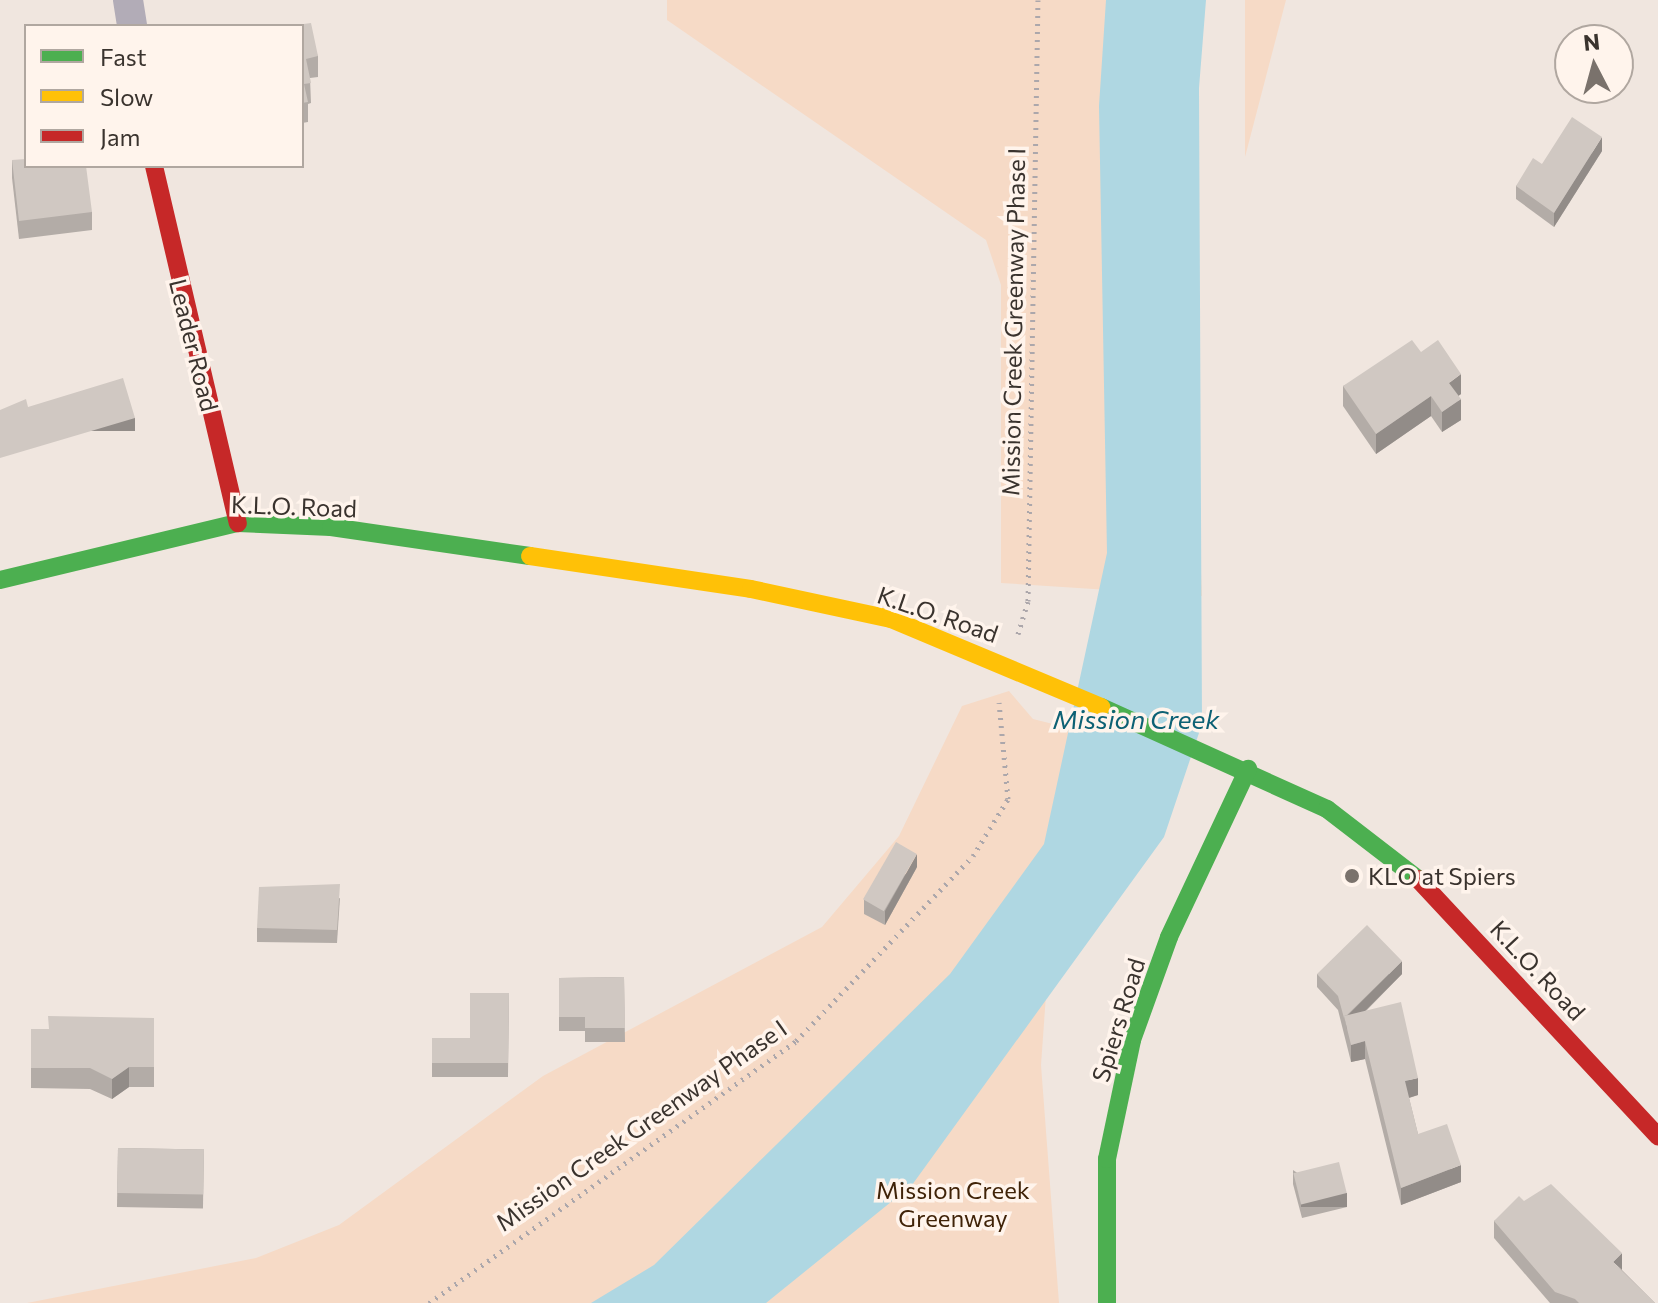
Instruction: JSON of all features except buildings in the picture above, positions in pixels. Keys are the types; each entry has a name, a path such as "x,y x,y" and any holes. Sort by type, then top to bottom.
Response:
{"main road":[{"name":"Leader Road","path":"154,168 238,523"},
{"name":"K.L.O. Road","path":"0,580 238,523 331,527 751,589 891,619 1006,664 1248,769 1327,809 1430,888 1658,1136"},
{"name":"Spiers Road","path":"1107,1303 1107,1159 1132,1040 1169,937 1248,769"}],"street":[{"path":"128,0 132,24"}],"path":[{"name":"Mission Creek Greenway Phase I","path":"1016,643 1028,601 1038,0"},
{"name":"Mission Creek Greenway Phase I","path":"429,1303 796,1041 973,856 1008,799 997,685"}],"green space":[{"path":"667,0 1187,0 1189,309 1202,596 1001,583 1001,285 986,240 667,20"},
{"path":"1245,0 1286,0 1245,157"},
{"name":"Mission Creek Greenway","path":"1009,691 1033,719 1137,745 1046,995 1041,1065 1059,1303 27,1303 256,1258 339,1225 543,1076 822,927 899,836 962,706"}],"water":[{"name":"Mission Creek","path":"1106,0 1206,0 1199,88 1202,724 1164,837 912,1185 766,1303 591,1303 654,1265 950,974 1044,844 1107,553 1099,106"}],"traffic: fast":[{"path":"0,580 238,523 331,527 530,556"},
{"path":"1101,707 1327,809 1418,879"},
{"path":"1107,1303 1107,1159 1132,1040 1169,937 1248,769"}],"traffic: slow":[{"path":"530,556 751,589 891,619 1101,707"}],"traffic: jam":[{"path":"154,168 238,523"},
{"path":"1418,879 1658,1136"}],"place":[{"name":"KLO at Spiers","path":"1352,876"}]}
